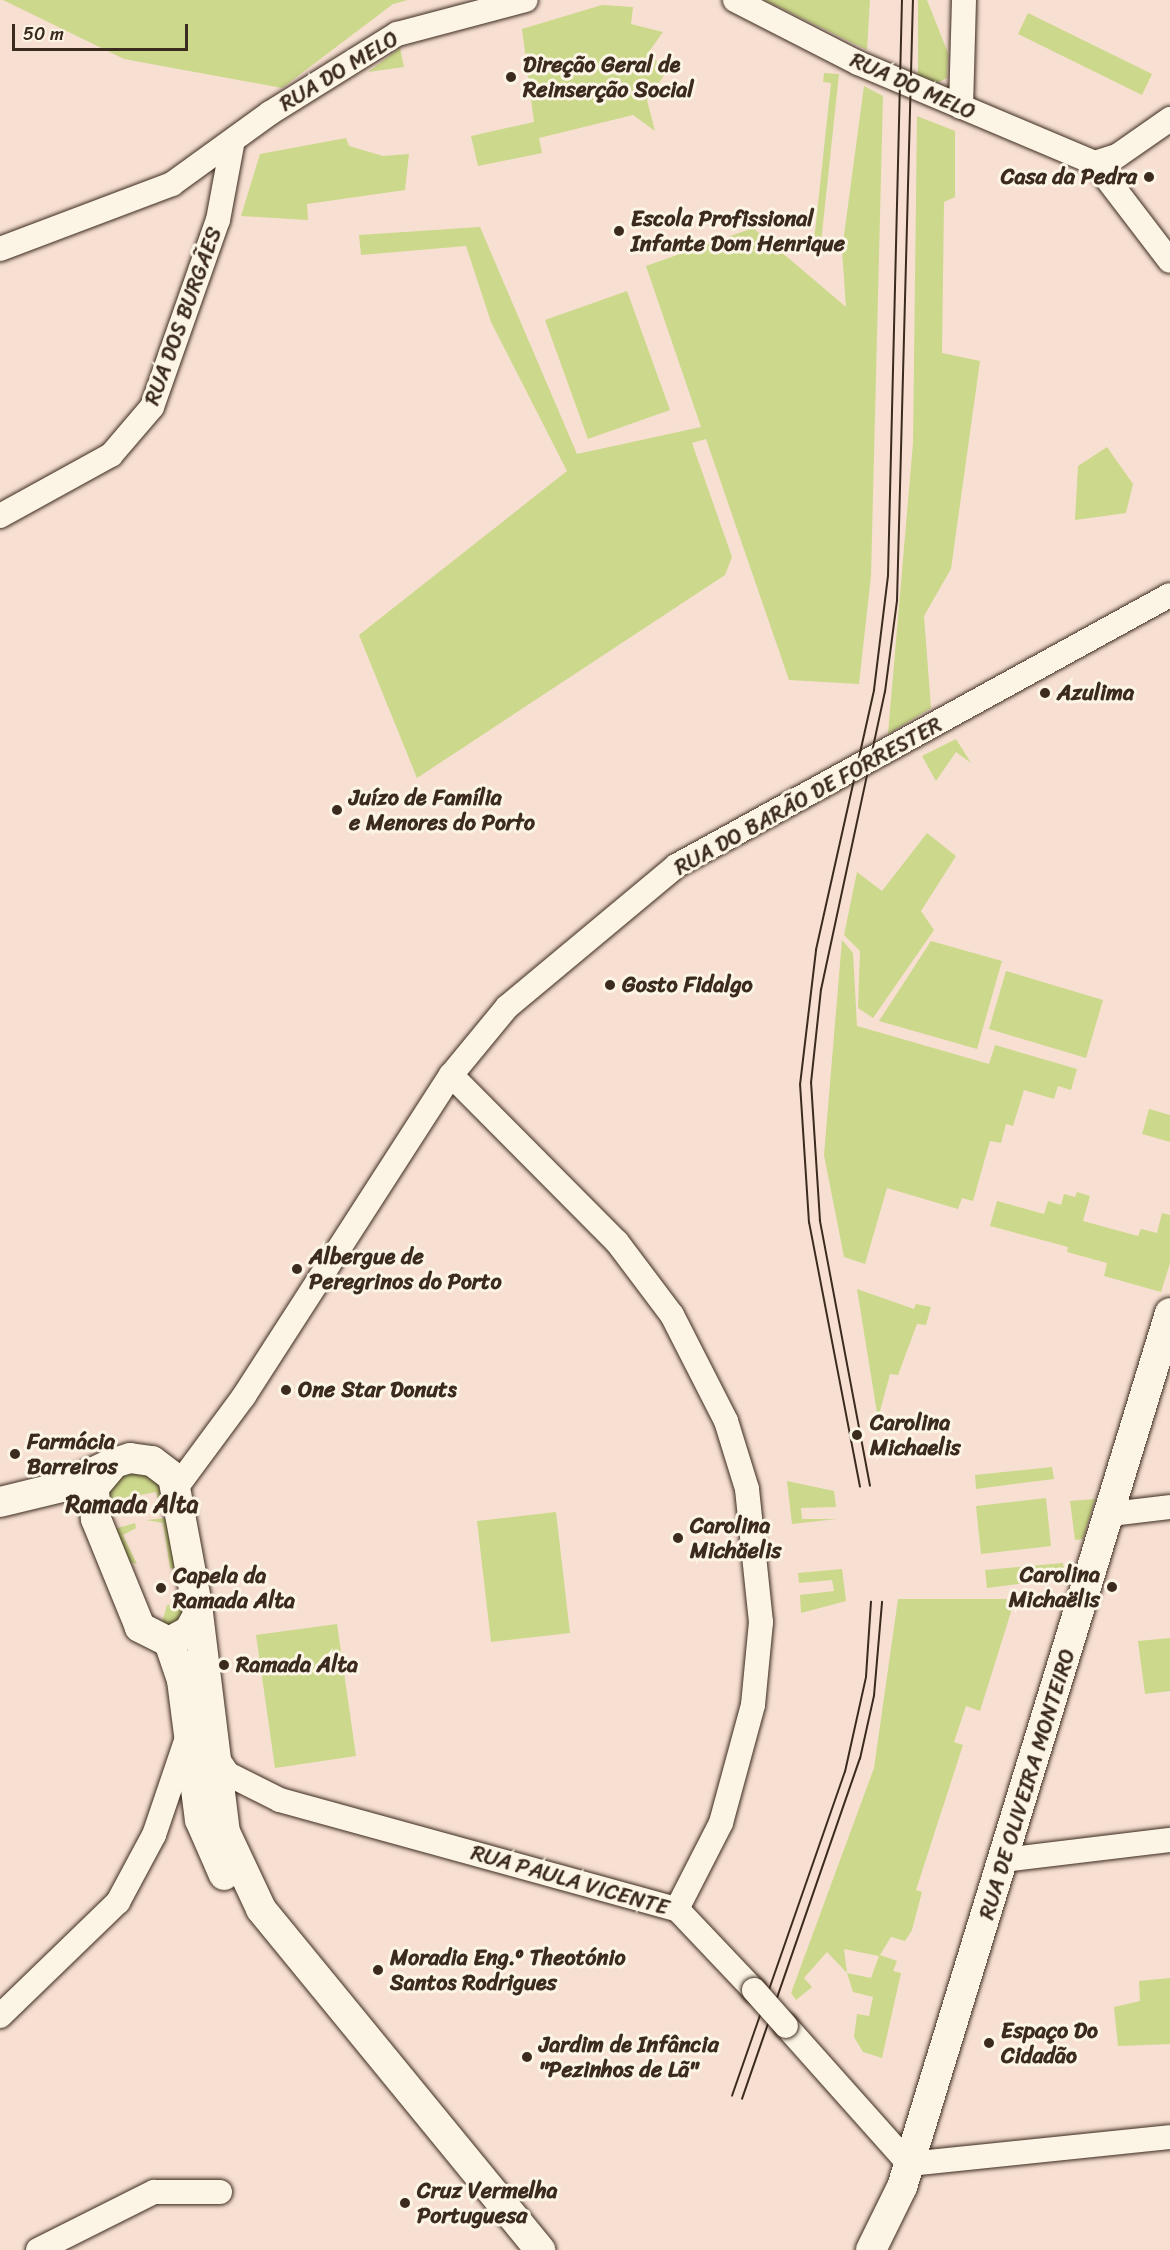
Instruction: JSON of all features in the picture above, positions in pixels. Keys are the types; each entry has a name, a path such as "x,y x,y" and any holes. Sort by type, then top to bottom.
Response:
{"street":[{"name":"RUA DO MELO","path":"0,249 172,184 232,145 270,113 397,33 526,0"},
{"name":"RUA DO MELO","path":"735,0 961,107 1095,163"},
{"path":"961,107 964,0"},
{"path":"1170,119 1117,156 1095,163 1170,261"},
{"name":"RUA DOS BURGÃES","path":"0,516 111,455 148,413 218,220 232,145"},
{"name":"RUA DO BARÃO DE FORRESTER","path":"176,1488 244,1396 451,1075 507,1007 676,866 1170,595"},
{"path":"451,1075 617,1242 672,1315 726,1421 747,1489 761,1622 753,1705 721,1823 677,1909"},
{"name":"RUA DE OLIVEIRA MONTEIRO","path":"871,2250 888,2222 909,2164 1112,1514 1170,1313"},
{"path":"0,1497 0,1502 62,1487 114,1463 152,1461 167,1470 176,1488 198,1615 225,1832 261,1909"},
{"path":"96,1519 94,1487 114,1463"},
{"path":"62,1487 84,1502 96,1519 140,1626 169,1642 182,1680 187,1738 206,1840 230,1885 261,1909 540,2250"},
{"path":"1112,1514 1170,1507"},
{"path":"169,1642 184,1636 198,1615"},
{"path":"0,2016 118,1902 154,1835 187,1738"},
{"name":"RUA PAULA VICENTE","path":"215,1755 228,1774 280,1800 677,1909 786,2026 909,2164"},
{"path":"1004,1860 1170,1840"},
{"path":"909,2164 1170,2137"},
{"path":"38,2250 154,2192 220,2192"}],"green space":[{"path":"3,0 408,0 393,4 282,88 124,59"},
{"path":"765,0 870,0 867,50"},
{"path":"918,0 927,0 948,53 947,78 937,83 918,75"},
{"path":"602,5 633,7 631,24 663,32 648,53 667,71 647,100 655,131 633,115 539,138 542,153 478,166 471,136 534,122 522,29"},
{"path":"1028,13 1152,74 1142,95 1018,34"},
{"path":"400,48 404,67 368,72"},
{"path":"824,73 839,74 820,252 808,254 800,250 813,250 831,83 823,82"},
{"path":"864,86 883,96 871,576 859,684 789,680 706,439 692,443 732,557 725,575 417,778 359,635 567,471 491,322 466,246 361,255 359,235 480,227 577,454 701,427 646,266 753,228 846,307 842,250"},
{"path":"917,116 955,131 955,197 944,202 942,353 980,361 951,569 924,616 931,708 888,734 913,443"},
{"path":"346,138 349,146 383,156 409,154 405,190 307,204 308,220 241,216 260,154"},
{"path":"627,291 670,410 588,439 545,320"},
{"path":"1107,447 1133,484 1126,513 1075,520 1078,466"},
{"path":"956,739 971,763 956,752 936,781 922,756"},
{"path":"927,833 956,856 921,911 934,930 873,1018 858,1008 860,951 844,935 857,872 882,891"},
{"path":"842,940 853,953 857,1026 989,1064 995,1045 1077,1069 1071,1090 1058,1086 1054,1099 1024,1090 1013,1126 1006,1124 1001,1143 990,1141 973,1201 962,1198 958,1209 887,1188 865,1264 844,1257 824,1155"},
{"path":"931,941 1002,961 977,1049 879,1021"},
{"path":"1006,971 1103,1000 1086,1058 989,1029"},
{"path":"1149,1109 1170,1115 1170,1142 1142,1134"},
{"path":"1077,1192 1090,1196 1083,1221 1138,1236 1141,1229 1157,1233 1162,1213 1170,1215 1170,1263 1161,1292 1104,1276 1107,1263 1067,1252 1068,1247 990,1226 997,1201 1044,1214 1048,1201 1061,1205 1064,1194 1075,1197"},
{"path":"857,1289 914,1309 916,1304 931,1307 926,1325 917,1324 898,1375 890,1374 878,1419"},
{"path":"1052,1467 1054,1479 976,1489 975,1475"},
{"path":"121,1471 154,1474 167,1499 158,1501 156,1492 113,1500 107,1491"},
{"path":"787,1481 834,1491 836,1507 801,1508 802,1519 837,1519 792,1524"},
{"path":"1046,1498 1051,1546 981,1554 976,1506"},
{"path":"1095,1499 1083,1539 1075,1540 1070,1501"},
{"path":"556,1512 570,1633 491,1642 477,1521"},
{"path":"167,1518 177,1570 170,1568 163,1523 146,1520"},
{"path":"135,1523 136,1528 123,1535 137,1564 123,1561 114,1529"},
{"path":"1063,1563 1065,1578 987,1588 985,1570"},
{"path":"842,1569 846,1601 801,1613 800,1595 834,1591 832,1580 799,1583 798,1573"},
{"path":"898,1599 1015,1599 980,1711 966,1706 954,1742 963,1745 916,1890 922,1892 912,1930 905,1941 891,1937 880,1955 897,1961 893,1971 901,1973 882,2058 863,2052 854,2037 857,2014 869,2016 873,1997 853,1992 847,1973 827,1952 804,1978 812,1987 796,2000 791,1993 874,1768","holes":["844,1949 879,1956 871,1978 847,1973"]},
{"path":"183,1603 185,1617 168,1628 162,1623 167,1605"},
{"path":"337,1624 356,1756 275,1768 256,1635"},
{"path":"1170,1638 1170,1691 1145,1694 1138,1641"},
{"path":"1170,1978 1170,2044 1118,2046 1114,2007 1140,2001 1139,1981"}],"tram line":[{"path":"860,1487 809,1223 800,1085 816,950 874,690 888,576 902,0"},
{"path":"870,1486 820,1221 811,1083 821,990 885,692 897,601 913,0"},
{"path":"732,2096 845,1772 866,1677 871,1602"},
{"path":"742,2099 860,1759 874,1696 882,1602"}],"place":[{"name":"Direção Geral de Reinserção Social","path":"511,77"},
{"name":"Casa da Pedra","path":"1149,177"},
{"name":"Escola Profissional Infante Dom Henrique","path":"619,231"},
{"name":"Azulima","path":"1045,693"},
{"name":"Juízo de Família e Menores do Porto","path":"337,810"},
{"name":"Gosto Fidalgo","path":"610,985"},
{"name":"Albergue de Peregrinos do Porto","path":"297,1269"},
{"name":"One Star Donuts","path":"286,1390"},
{"name":"Carolina Michaelis","path":"857,1435"},
{"name":"Farmácia Barreiros","path":"15,1454"},
{"name":"Carolina Michäelis","path":"678,1538"},
{"name":"Carolina Michaëlis","path":"1112,1587"},
{"name":"Capela da Ramada Alta","path":"161,1588"},
{"name":"Ramada Alta","path":"224,1665"},
{"name":"Moradia Eng.º Theotónio Santos Rodrigues","path":"378,1970"},
{"name":"Espaço Do Cidadão","path":"989,2043"},
{"name":"Jardim de Infância \"Pezinhos de Lã\"","path":"527,2057"},
{"name":"Cruz Vermelha Portuguesa","path":"405,2203"}],"district":[{"name":"Ramada Alta","path":"132,1505"}]}
